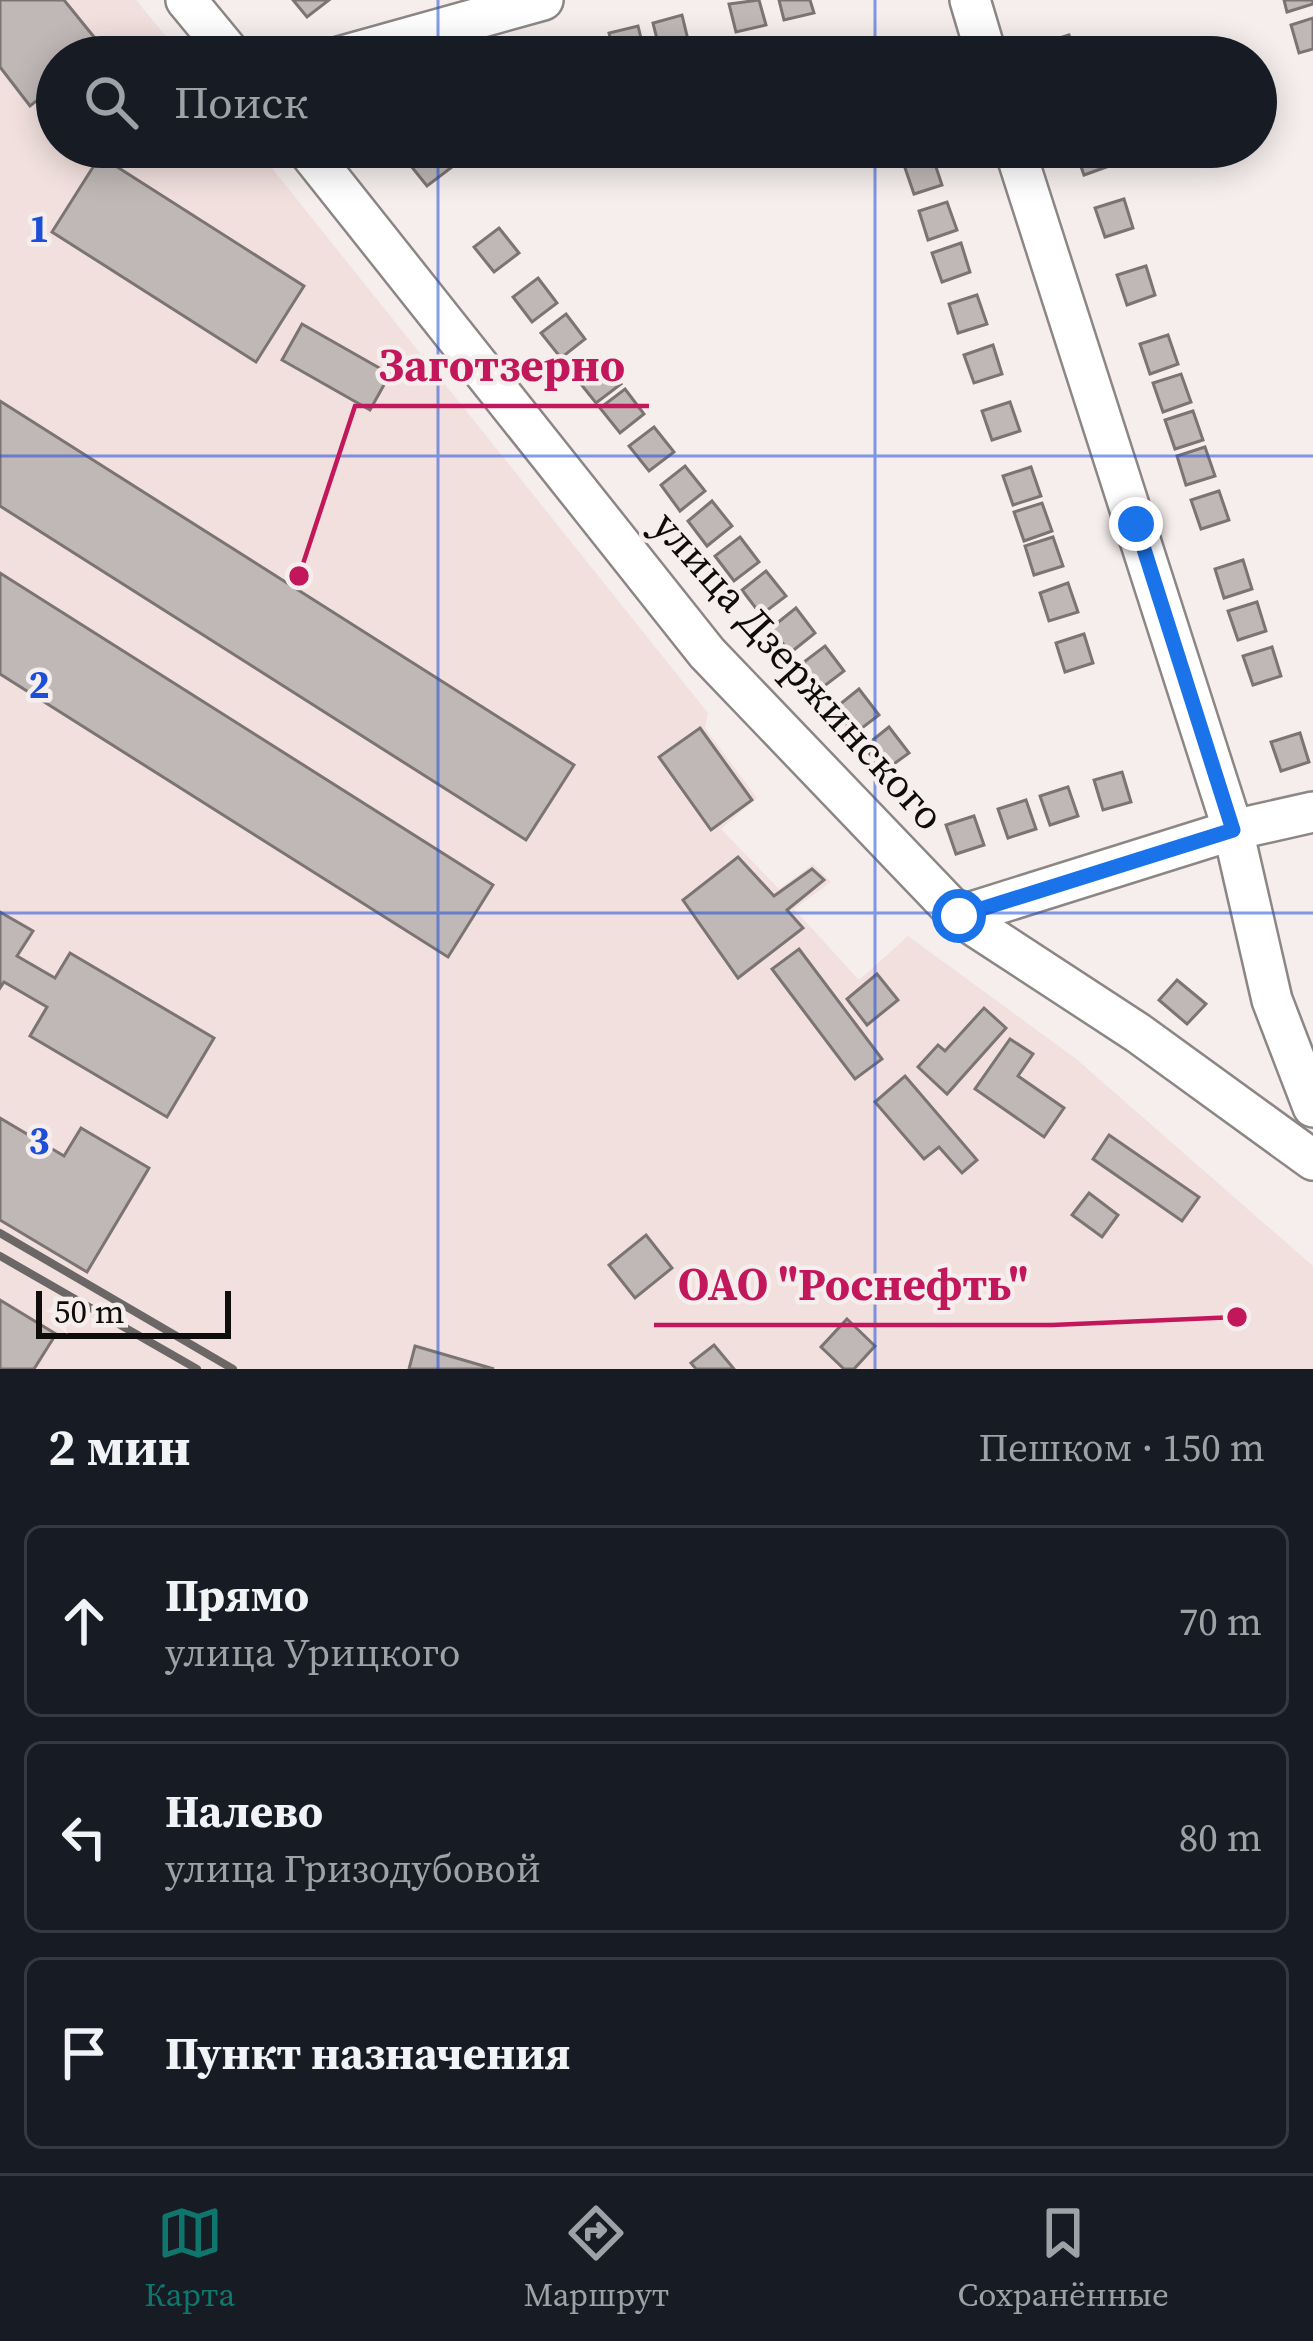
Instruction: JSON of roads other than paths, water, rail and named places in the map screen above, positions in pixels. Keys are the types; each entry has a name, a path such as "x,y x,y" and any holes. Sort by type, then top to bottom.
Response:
{"street":[{"path":"186,0 216,36"},
{"path":"415,36 544,0"},
{"path":"970,0 981,36"},
{"name":"улица Дзержинского","path":"322,168 707,653 959,916 1138,1033 1313,1160"},
{"path":"1021,168 1233,830 1272,1000 1313,1107"},
{"path":"959,916 1233,830 1313,812"}],"railway":[{"path":"0,1233 233,1369"},
{"path":"0,1256 197,1369"}],"place":[{"name":"Заготзерно","path":"299,576"},
{"name":"ОАО \"Роснефть\"","path":"1237,1317"}]}
